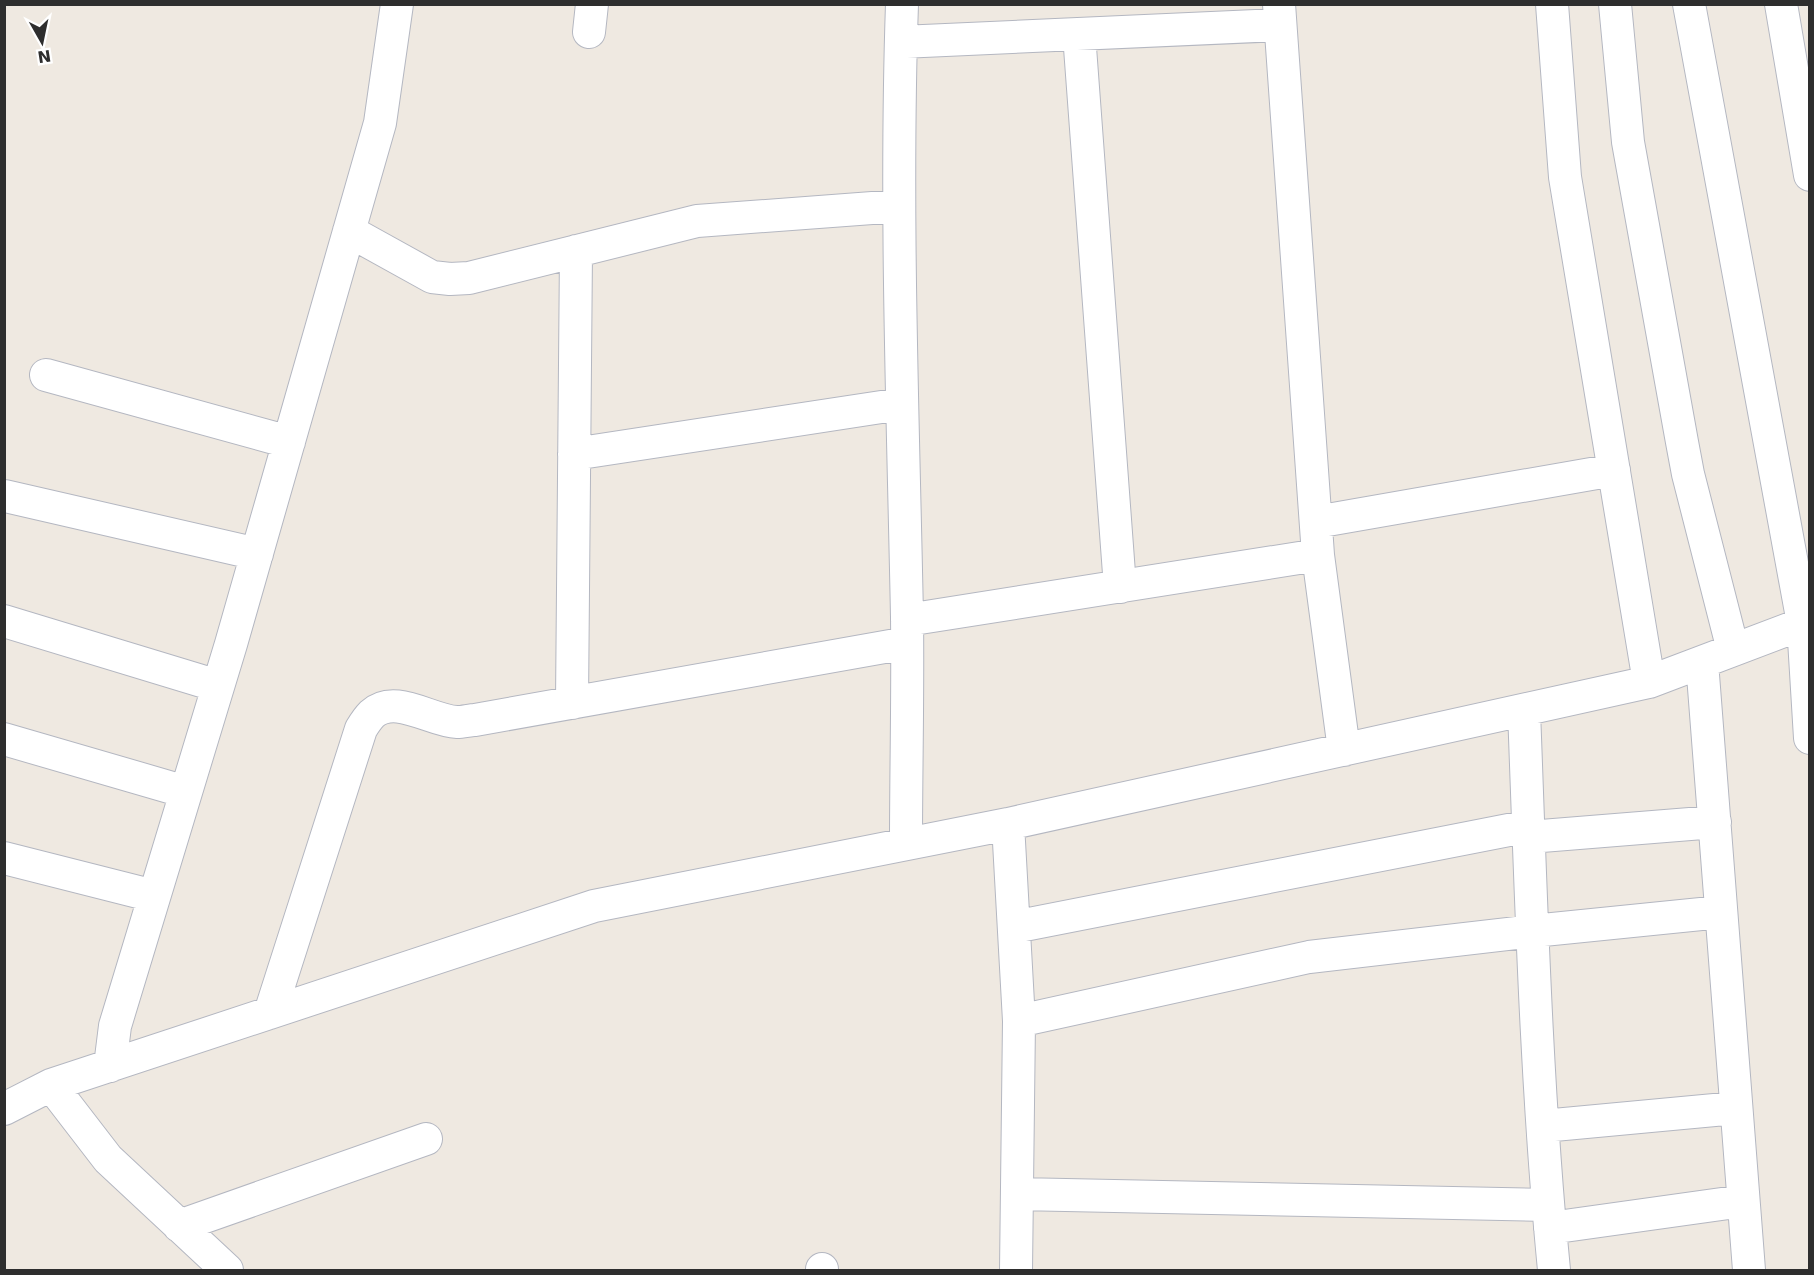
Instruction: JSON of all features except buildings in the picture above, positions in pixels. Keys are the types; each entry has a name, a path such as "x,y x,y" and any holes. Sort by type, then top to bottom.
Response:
{"street":[{"path":"110,1066 115,1026 218,686 380,123 397,4"},
{"path":"902,4 899,206 907,631 906,844"},
{"path":"1552,4 1565,177 1649,682"},
{"path":"1615,4 1628,142 1682,442 1733,650"},
{"path":"1689,4 1806,622 1809,738"},
{"path":"1781,4 1809,175"},
{"path":"901,42 1079,34 1279,15 1318,555 1344,750"},
{"path":"1079,34 1120,587"},
{"path":"349,231 432,277 450,279 469,278 697,221 899,206"},
{"path":"573,703 576,251"},
{"path":"46,375 289,442"},
{"path":"574,454 901,404"},
{"path":"1316,522 1614,470"},
{"path":"5,496 256,554"},
{"path":"270,1013 361,729 372,713 386,706 399,706 457,722 573,703 1120,587 1318,555"},
{"path":"4,621 218,686"},
{"path":"4,1109 51,1086 594,906 1008,824 1649,682 1806,622"},
{"path":"1702,662 1749,1270"},
{"path":"1524,710 1543,1126 1548,1217 1554,1270"},
{"path":"4,739 186,792"},
{"path":"1014,927 1529,832 1715,822"},
{"path":"1008,824 1019,1021 1016,1270"},
{"path":"4,858 154,896"},
{"path":"1019,1021 1309,957 1721,912"},
{"path":"51,1086 108,1159 227,1270"},
{"path":"1543,1126 1736,1108"},
{"path":"179,1226 426,1139"},
{"path":"1017,1194 1548,1217 1743,1201"}]}
